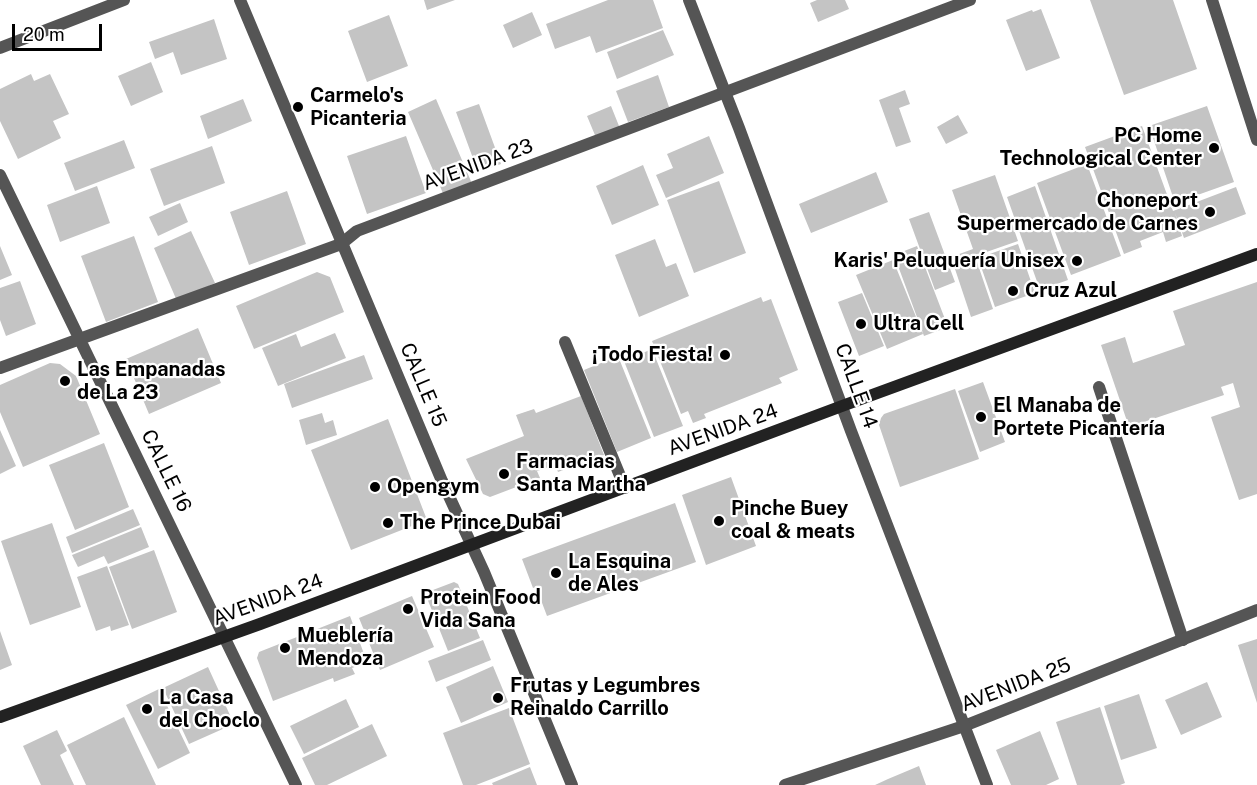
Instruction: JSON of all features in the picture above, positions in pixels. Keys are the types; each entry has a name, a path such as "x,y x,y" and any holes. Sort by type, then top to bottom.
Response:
{"main road":[{"name":"AVENIDA 24","path":"0,717 223,637 1257,254"}],"street":[{"path":"0,48 124,0"},
{"name":"CALLE 15","path":"240,0 341,244 572,785"},
{"name":"CALLE 14","path":"689,0 987,785"},
{"name":"AVENIDA 23","path":"0,368 341,244 357,231 970,0"},
{"path":"1212,0 1257,140"},
{"name":"CALLE 16","path":"0,175 296,785"},
{"path":"565,342 625,488"},
{"path":"1099,387 1183,640"},
{"name":"AVENIDA 25","path":"785,785 964,726 1257,610"}],"building":[{"path":"424,0 455,0 427,10"},
{"path":"608,0 653,0 663,28 596,53 590,36 555,49 546,24"},
{"path":"817,0 845,0 849,9 818,22 810,3"},
{"path":"1090,0 1173,0 1197,69 1124,95"},
{"path":"1041,9 1060,58 1026,71 1006,20"},
{"path":"532,12 542,35 513,48 503,25"},
{"path":"389,15 408,66 367,82 348,31"},
{"path":"214,19 227,59 181,75 173,52 155,59 149,42"},
{"path":"663,30 674,55 617,79 607,52"},
{"path":"151,62 163,92 131,106 118,76"},
{"path":"31,74 34,81 50,74 69,114 53,121 61,138 18,159 0,121 0,89"},
{"path":"658,75 669,107 628,122 616,91"},
{"path":"905,90 910,104 899,108 911,142 896,147 879,100"},
{"path":"243,99 252,121 208,139 200,116"},
{"path":"436,99 473,186 445,198 408,112"},
{"path":"479,104 501,164 478,172 456,112"},
{"path":"611,106 621,131 597,140 587,116"},
{"path":"1207,106 1234,182 1175,203 1149,126"},
{"path":"958,115 968,133 946,144 937,127"},
{"path":"1142,126 1173,211 1236,187 1246,214 1184,238 1175,213 1182,236 1166,242 1163,232 1140,241 1142,247 1124,254 1085,147"},
{"path":"406,136 426,193 367,214 347,156"},
{"path":"709,136 724,173 666,198 656,175 673,168 667,154"},
{"path":"124,140 135,168 75,191 64,163"},
{"path":"212,146 225,183 164,206 150,169"},
{"path":"1087,164 1121,256 1071,275 1037,183"},
{"path":"643,165 659,205 612,225 596,186"},
{"path":"876,172 888,202 811,233 799,204"},
{"path":"995,175 1018,241 975,256 993,309 971,317 951,257 973,249 952,190"},
{"path":"719,181 746,253 694,273 667,200"},
{"path":"97,186 110,223 60,242 47,205"},
{"path":"1035,186 1068,280 1040,290 1007,197"},
{"path":"287,191 306,244 249,265 230,212"},
{"path":"180,203 188,222 158,236 149,217"},
{"path":"929,212 955,282 935,290 909,219"},
{"path":"191,231 215,283 177,301 154,248"},
{"path":"134,236 158,302 106,322 81,256"},
{"path":"655,239 666,267 676,263 689,296 639,317 615,255"},
{"path":"1018,244 1035,293 995,307 978,258"},
{"path":"0,246 12,275 0,280"},
{"path":"917,246 948,327 924,336 894,255"},
{"path":"893,260 923,334 887,349 856,275"},
{"path":"317,272 330,277 344,312 254,349 236,306"},
{"path":"20,281 36,324 6,336 0,320 0,288"},
{"path":"1257,282 1257,494 1239,500 1211,417 1240,407 1233,383 1221,387 1224,395 1129,427 1101,345 1125,337 1133,363 1185,345 1173,311"},
{"name":"Ultra Cell","path":"862,293 884,346 859,356 838,302"},
{"name":"¡Todo Fiesta!","path":"761,297 763,302 771,299 798,370 779,378 782,383 704,414 706,418 693,423 688,411 681,414 652,341"},
{"path":"198,328 221,383 149,414 126,359"},
{"path":"335,333 346,358 278,386 262,348 296,334 301,347"},
{"path":"652,349 683,426 654,437 624,361"},
{"path":"364,355 373,379 292,408 284,384"},
{"path":"618,356 651,438 617,452 584,370"},
{"path":"50,363 60,364 76,376 100,434 23,467 0,412 0,385"},
{"name":"El Manaba de Portete Picantería","path":"983,382 1005,442 980,452 958,391"},
{"path":"955,389 979,459 900,487 879,425 881,418 884,414"},
{"path":"581,396 604,455 558,472 555,465 537,471 540,478 490,497 483,494 466,459 524,436 516,415 534,409 536,413"},
{"path":"322,413 325,423 333,420 337,435 306,445 299,420"},
{"path":"388,419 427,520 351,550 311,450"},
{"path":"0,430 16,466 0,474"},
{"path":"104,443 129,507 75,530 49,465"},
{"name":"Pinche Buey coal & meats","path":"731,477 756,546 706,565 682,495"},
{"path":"675,503 696,562 547,616 522,559"},
{"path":"133,509 140,525 72,553 66,537"},
{"path":"52,523 81,607 30,625 1,541"},
{"path":"141,527 149,547 108,564 104,556 78,567 72,555"},
{"path":"154,550 177,612 132,629 109,567"},
{"path":"107,566 129,625 111,631 110,626 96,631 77,577"},
{"path":"454,582 458,584 480,638 448,651 425,593"},
{"path":"412,596 434,647 380,670 359,618"},
{"path":"350,616 367,662 352,668 355,674 334,682 333,678 273,701 257,658 259,652"},
{"path":"0,631 12,665 0,670"},
{"path":"1257,639 1257,703 1238,645"},
{"path":"483,640 491,660 436,682 428,661"},
{"path":"493,666 508,702 461,723 446,687"},
{"path":"208,667 234,724 189,744 163,688"},
{"path":"1207,682 1222,717 1181,735 1165,700"},
{"path":"159,689 190,753 158,769 126,705"},
{"path":"1139,694 1157,748 1121,760 1104,706"},
{"path":"346,699 359,727 304,754 290,726"},
{"path":"1100,707 1125,783 1077,785 1056,722"},
{"path":"509,708 530,764 476,785 463,785 443,733"},
{"path":"124,717 156,785 86,785 67,745"},
{"path":"372,724 387,756 327,785 315,785 302,758"},
{"path":"57,730 67,751 60,755 74,785 41,785 23,746"},
{"path":"1040,731 1059,779 1046,785 1011,785 996,750"},
{"path":"919,766 926,785 875,785 888,779"},
{"path":"530,767 537,785 493,785 492,783"}],"place":[{"name":"Carmelo's Picanteria","path":"298,107"},
{"name":"PC Home Technological Center","path":"1214,148"},
{"name":"Choneport Supermercado de Carnes","path":"1210,212"},
{"name":"Karis' Peluquería Unisex","path":"1077,261"},
{"name":"Cruz Azul","path":"1013,291"},
{"name":"Ultra Cell","path":"861,324"},
{"name":"¡Todo Fiesta!","path":"725,355"},
{"name":"Las Empanadas de La 23","path":"65,381"},
{"name":"El Manaba de Portete Picantería","path":"981,417"},
{"name":"Farmacias Santa Martha","path":"504,474"},
{"name":"Opengym","path":"375,487"},
{"name":"Pinche Buey coal & meats","path":"719,521"},
{"name":"The Prince Dubai","path":"388,523"},
{"name":"La Esquina de Ales","path":"556,573"},
{"name":"Protein Food Vida Sana","path":"408,609"},
{"name":"Mueblería Mendoza","path":"285,648"},
{"name":"Frutas y Legumbres Reinaldo Carrillo","path":"498,698"},
{"name":"La Casa del Choclo","path":"147,709"}]}
